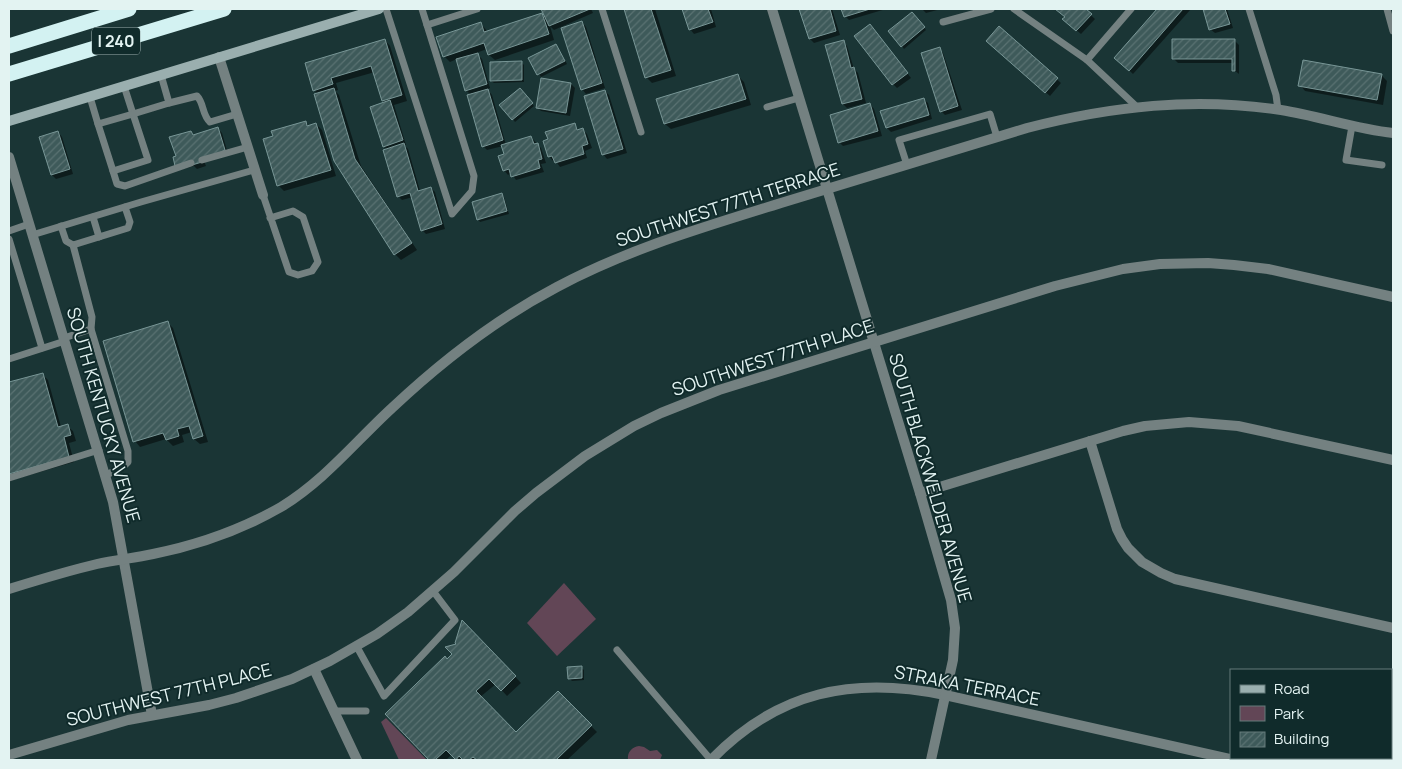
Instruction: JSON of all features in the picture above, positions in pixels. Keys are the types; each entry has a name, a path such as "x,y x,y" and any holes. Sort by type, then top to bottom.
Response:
{"highway":[{"name":"I 240","path":"9,46 129,9"},
{"name":"I 240","path":"9,74 224,9"}],"main road":[{"path":"9,122 379,9"}],"street":[{"name":"SOUTH BLACKWELDER AVENUE","path":"772,9 920,493 953,611 955,628 953,660 931,760"},
{"path":"219,57 263,196"},
{"name":"SOUTHWEST 77TH TERRACE","path":"9,589 58,574 181,548 219,537 252,522 290,501 325,474 430,372 484,332 554,288 648,246 997,137 1074,117 1137,106 1223,104 1278,110 1393,134"},
{"name":"SOUTH KENTUCKY AVENUE","path":"9,157 11,175 29,224 106,474 125,559 152,715"},
{"name":"SOUTHWEST 77TH PLACE","path":"9,755 92,730 152,715 209,705 236,698 314,669 357,647 433,591 514,511 585,456 634,426 662,412 718,390 1085,277 1123,269 1160,264 1208,263 1268,269 1393,297"},
{"path":"920,493 1145,426 1189,422 1238,426 1393,460"},
{"path":"1090,441 1117,529 1128,548 1138,559 1151,568 1175,578 1393,628"},
{"path":"314,669 357,760"},
{"name":"STRAKA TERRACE","path":"711,760 736,736 758,720 786,706 817,695 861,687 884,686 945,695 1234,760"}],"lane":[{"path":"386,9 452,214 472,191 474,176 422,9"},
{"path":"427,25 477,9"},
{"path":"602,9 641,132"},
{"path":"943,22 991,9"},
{"path":"1014,9 1087,60 1137,106"},
{"path":"1087,60 1131,9"},
{"path":"1250,9 1276,95 1278,110"},
{"path":"1387,9 1393,30"},
{"path":"162,75 169,103"},
{"path":"113,171 148,160 124,86"},
{"path":"98,124 197,96 200,98 206,118 210,122 237,114"},
{"path":"90,97 117,184 126,186 191,164"},
{"path":"767,107 799,98"},
{"path":"907,165 899,140 990,114 997,137"},
{"path":"1352,126 1346,160 1382,165"},
{"path":"202,160 248,147"},
{"path":"32,235 254,170"},
{"path":"263,196 270,218 289,272 298,275 312,271 318,262 304,217 293,212 270,218"},
{"path":"61,226 66,242 73,245 128,228 130,222 125,207"},
{"path":"93,217 99,237"},
{"path":"9,231 29,224"},
{"path":"9,239 10,250 42,348"},
{"path":"73,245 92,317 91,329 128,451 128,462 123,467 106,474"},
{"path":"9,359 91,329"},
{"path":"9,478 99,450"},
{"path":"357,647 384,696 455,620 433,591"},
{"path":"617,650 711,760"},
{"path":"334,712 366,711"}],"green space":[{"path":"564,583 596,619 557,656 527,623"},
{"path":"386,718 427,760 399,760 381,722"},
{"path":"639,746 650,751 657,750 662,755 660,760 628,760 630,750"}],"building":[{"path":"541,9 590,9 549,26"},
{"path":"624,9 651,9 671,70 645,78"},
{"path":"682,9 708,9 713,22 689,30"},
{"path":"799,9 830,9 836,31 809,39"},
{"path":"841,9 870,9 844,17"},
{"path":"1055,9 1086,9 1092,14 1076,31 1062,19 1065,17"},
{"path":"1157,9 1183,9 1129,71 1114,58"},
{"path":"1203,9 1225,9 1230,24 1209,30"},
{"path":"912,12 925,27 901,47 888,31"},
{"path":"542,13 549,34 488,55 484,43 443,57 436,37 481,22 484,32"},
{"path":"582,21 602,83 581,90 561,28"},
{"path":"870,24 908,73 892,85 854,36"},
{"path":"999,26 1058,78 1045,93 986,41"},
{"path":"385,39 402,95 382,101 371,66 331,78 333,84 313,91 305,63"},
{"path":"1172,39 1235,39 1235,71 1232,71 1232,59 1172,59"},
{"path":"844,40 851,68 854,67 862,99 842,104 825,45"},
{"path":"556,44 565,61 537,75 528,58"},
{"path":"940,47 958,106 940,112 921,53"},
{"path":"478,53 487,84 465,91 456,59"},
{"path":"1303,60 1382,74 1377,100 1298,86"},
{"path":"522,61 522,80 490,81 490,62"},
{"path":"738,74 746,99 664,124 656,99"},
{"path":"541,78 571,83 566,113 536,108"},
{"path":"334,88 355,159 412,243 394,255 334,161 314,94"},
{"path":"520,88 533,103 512,120 499,105"},
{"path":"488,89 503,140 482,147 467,95"},
{"path":"605,90 623,149 602,155 584,96"},
{"path":"924,98 929,115 886,128 880,111"},
{"path":"390,100 403,140 383,147 370,107"},
{"path":"870,103 878,131 838,143 830,115"},
{"path":"306,121 307,126 316,123 331,170 277,186 263,139 273,136 271,131"},
{"path":"575,123 577,130 583,128 588,144 582,146 584,154 555,163 552,156 548,157 543,141 548,139 545,132"},
{"path":"218,127 225,150 202,162 192,165 175,166 173,157 176,156 169,137 191,131 193,135"},
{"path":"58,131 70,169 51,175 39,137"},
{"path":"531,136 534,144 538,143 542,159 538,160 540,168 511,177 509,169 503,171 498,156 504,154 501,145"},
{"path":"404,143 418,191 431,187 442,224 421,231 410,193 397,197 383,150"},
{"path":"502,193 507,211 477,220 472,202"},
{"path":"168,321 203,436 193,439 189,426 177,429 179,436 166,440 163,433 133,442 103,341"},
{"path":"43,373 58,427 68,424 71,435 64,437 69,457 9,474 9,382"},
{"path":"462,620 516,676 501,691 489,679 476,691 516,732 558,691 592,725 556,760 477,760 473,757 469,760 463,760 459,756 456,760 446,750 435,760 429,760 385,714 445,656 447,659 452,654 445,647 456,644"},
{"path":"582,666 582,678 568,679 567,667"}]}
